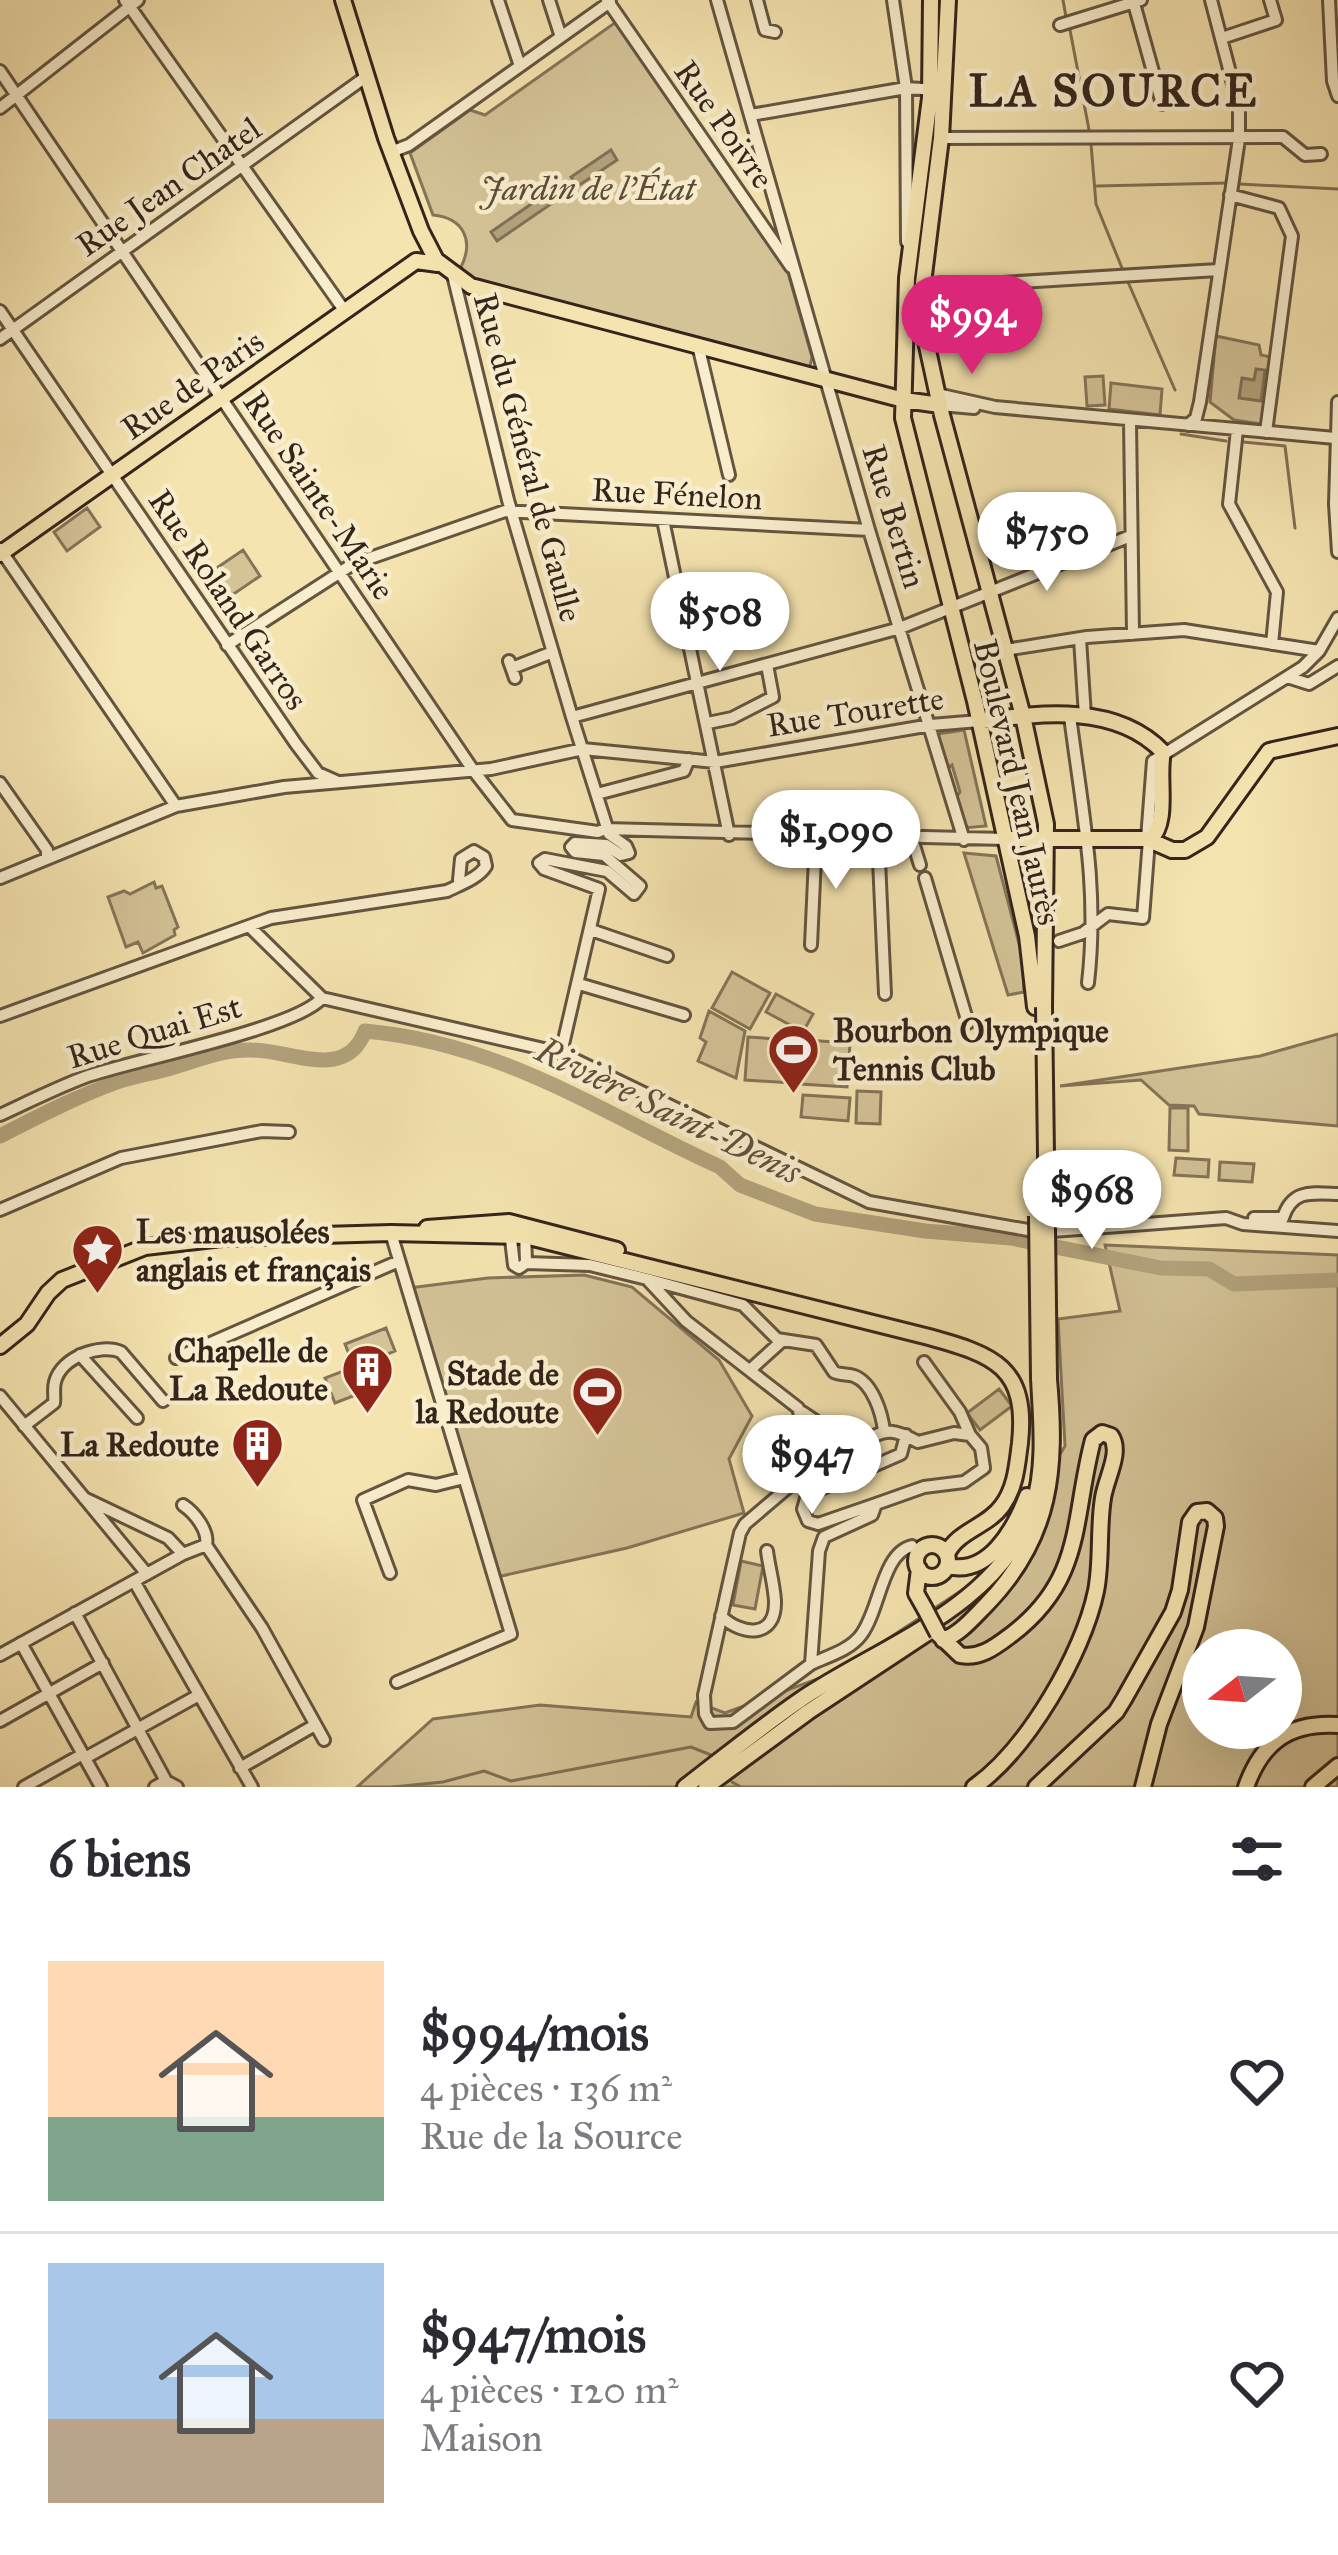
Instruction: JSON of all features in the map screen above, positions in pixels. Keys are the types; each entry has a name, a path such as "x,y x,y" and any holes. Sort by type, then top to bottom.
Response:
{"main road":[{"name":"Rue du Général de Gaulle","path":"344,0 421,232 448,270"},
{"name":"Boulevard Jean Jaurès","path":"931,0 941,138 922,298 924,332 1023,716 1047,838 1039,1007"},
{"name":"Boulevard Jean Jaurès","path":"948,0 907,278 898,395 979,721 1039,1007"},
{"path":"421,232 416,261 448,270 471,286 826,380 938,399"},
{"name":"Rue de Paris","path":"1,552 416,261"},
{"name":"Rue Tourette","path":"979,721 1078,716 1128,724 1163,752"},
{"path":"1005,839 1149,840 1185,850 1207,837 1269,751 1338,736"},
{"path":"1149,840 1160,826 1163,752"},
{"path":"1160,826 1185,850"},
{"path":"706,1787 808,1712 963,1610 1004,1572 1028,1531 1037,1506 1048,1437 1039,1007"},
{"path":"0,1346 27,1324 47,1293 62,1280 145,1247 222,1238 395,1233 427,1237 517,1229 977,1350 1004,1369 1021,1400 1012,1487 991,1520 965,1534 952,1534 924,1589 924,1608"},
{"path":"974,1787 992,1773 1066,1675 1096,1590 1103,1497 1115,1439 1107,1433 1093,1440 1077,1539 1063,1576 1044,1605 990,1649 968,1657 954,1652 941,1637 916,1593 919,1552 943,1555 969,1569 1001,1543 1026,1502 1044,1378"},
{"path":"941,1637 961,1630 1018,1568 1042,1520 1052,1460 1044,1378"},
{"path":"685,1787 806,1696 942,1615 997,1568 1033,1506 1040,1475 1044,1378"},
{"path":"1036,1787 1116,1712 1173,1612 1190,1522 1197,1512 1207,1511 1216,1526 1196,1627 1159,1724 1143,1787"},
{"path":"919,1570 934,1577"},
{"path":"961,1630 963,1641 973,1647 1017,1630"},
{"path":"1246,1787 1254,1765 1281,1734 1338,1724"},
{"path":"1312,1787 1338,1766"}],"street":[{"path":"498,0 520,66"},
{"path":"549,0 561,37"},
{"name":"Rue Bertin","path":"717,0 869,530 964,840"},
{"path":"757,0 766,30 775,32"},
{"path":"893,0 906,88 907,278"},
{"path":"1188,424 1196,418 1200,402 1238,139 1239,107 1210,0"},
{"path":"1222,38 1276,20 1270,0"},
{"path":"1329,0 1338,96"},
{"path":"391,152 410,145 610,1"},
{"name":"Rue Poivre","path":"610,1 796,275"},
{"path":"1060,25 1136,1 1162,104"},
{"path":"0,108 131,2 241,168 344,310"},
{"name":"Rue Sainte-Marie","path":"0,71 476,774 512,820 598,832 1005,839"},
{"name":"Rue Jean Chatel","path":"0,338 367,76"},
{"path":"751,115 906,88 937,90"},
{"path":"941,138 1283,137 1306,154 1321,154"},
{"path":"1230,195 1279,208 1292,236 1266,432"},
{"name":"Rue du Général de Gaulle","path":"448,270 511,510 608,829"},
{"path":"934,287 1218,270"},
{"name":"Rue Roland Garros","path":"0,311 296,744 322,776 345,783"},
{"path":"698,345 729,475"},
{"path":"938,399 1130,422 1205,422 1238,430 1336,435"},
{"path":"1200,402 1205,422"},
{"path":"1338,402 1338,552"},
{"path":"1130,422 1133,634"},
{"path":"1238,430 1229,504 1277,592 1272,644"},
{"name":"Rue Fénelon","path":"227,646 353,564 511,510 869,530"},
{"path":"663,520 729,835"},
{"path":"572,717 900,628 1129,537"},
{"path":"1,552 176,806"},
{"path":"1059,940 1108,914 1143,918 1153,761 1287,677 1319,651 1338,618"},
{"path":"1005,650 1184,630 1319,651"},
{"path":"1080,639 1078,716 1095,924 1088,983"},
{"name":"Rue du Général de Gaulle","path":"512,669 554,652"},
{"path":"708,723 732,718 770,700 773,693 766,665"},
{"path":"1287,677 1309,685 1338,666"},
{"name":"Rue Tourette","path":"0,878 176,806 284,787 476,774 583,748 716,762 979,721"},
{"path":"284,787 304,780 308,771 296,744"},
{"path":"597,794 684,771 689,759"},
{"path":"0,782 47,850 47,859"},
{"path":"561,1053 599,896 596,885 544,869 539,863 545,859 607,871 630,892 639,892 637,882 604,855 572,850 575,842 605,845 627,855 629,849 608,829"},
{"path":"811,945 815,836"},
{"path":"878,838 885,994"},
{"path":"912,839 968,1023"},
{"path":"0,1016 289,913 447,890 460,880"},
{"path":"249,926 322,998 561,1053 887,1207 1039,1232 1280,1219 1301,1194 1338,1194"},
{"path":"591,931 668,956"},
{"path":"579,984 684,1015"},
{"name":"Rue Quai Est","path":"0,1115 85,1077 257,1028 314,1007 322,998"},
{"path":"0,1210 121,1159 262,1131 290,1132"},
{"path":"1232,1219 1243,1224 1338,1231"},
{"path":"517,1229 514,1265 519,1268 526,1263 590,1265 743,1306 770,1335 816,1345 834,1372 859,1378 879,1407 884,1431"},
{"path":"395,1233 399,1262 511,1634 397,1682"},
{"path":"176,1358 399,1262"},
{"path":"647,1280 686,1321 844,1442 857,1473"},
{"path":"751,1369 783,1340"},
{"path":"24,1426 51,1408 55,1381 80,1355 117,1348 164,1401"},
{"path":"80,1355 137,1418"},
{"path":"906,1436 901,1454 807,1495 805,1516 818,1524 902,1493 964,1482 981,1473 984,1456 924,1361"},
{"path":"0,1396 147,1574"},
{"path":"802,1412 810,1453 806,1467 740,1533 704,1695 710,1724 733,1722 811,1664 859,1638 884,1587 891,1559 898,1550 912,1546"},
{"path":"844,1442 896,1430 918,1442 954,1433 970,1435"},
{"path":"390,1573 363,1500 408,1480 436,1485 464,1478"},
{"path":"81,1497 168,1538 183,1554"},
{"path":"811,1664 820,1544 830,1532 872,1515 876,1504"},
{"path":"183,1505 202,1528 206,1545 262,1628 324,1740"},
{"path":"106,1527 115,1512"},
{"path":"0,1655 206,1545"},
{"path":"721,1616 734,1629 759,1632 772,1616 775,1597 767,1551"},
{"path":"134,1581 252,1787"},
{"path":"75,1613 140,1728 166,1785"},
{"path":"717,1640 734,1629"},
{"path":"21,1643 101,1787"},
{"path":"0,1721 104,1663"},
{"path":"24,1787 199,1695"},
{"path":"240,1768 315,1725"}],"green space":[{"name":"Jardin de l'État","path":"616,22 787,269 812,357 810,366 802,369 468,278 461,267 466,248 463,232 452,221 433,215 410,153 470,110 485,115"},
{"path":"1216,336 1259,345 1261,355 1271,357 1261,424 1234,420 1210,402"},
{"path":"1103,376 1105,405 1087,406 1085,377"},
{"path":"1111,383 1162,389 1160,415 1109,409"},
{"path":"87,508 100,527 67,551 54,532"},
{"path":"243,550 260,576 219,604 202,578"},
{"path":"964,730 986,826 964,828 956,798 960,792 952,765 946,769 937,734"},
{"path":"964,853 996,856 1022,955 1024,992 1008,995"},
{"path":"1014,860 1040,861 1037,944 1034,943"},
{"path":"154,882 156,888 162,886 178,927 175,935 143,953 138,942 126,947 108,897 124,891 130,894"},
{"path":"732,972 770,993 750,1029 712,1008"},
{"path":"776,994 813,1014 803,1032 766,1012"},
{"path":"709,1011 745,1031 736,1078 698,1061 706,1042 700,1038"},
{"path":"1338,1034 1338,1126 1199,1114 1194,1106 1169,1105 1141,1080 1060,1086 1260,1056"},
{"path":"748,1037 794,1040 791,1083 745,1080"},
{"path":"804,1040 850,1043 847,1087 801,1084"},
{"path":"857,1091 881,1092 880,1124 856,1123"},
{"path":"803,1095 850,1098 848,1121 801,1117"},
{"path":"1170,1108 1188,1108 1188,1151 1169,1150"},
{"path":"1176,1158 1209,1160 1208,1177 1174,1175"},
{"path":"1220,1162 1254,1164 1252,1182 1219,1180"},
{"path":"1105,1245 1338,1255 1338,1787 357,1787 433,1719 540,1705 691,1717 696,1702 725,1713 839,1671 991,1571 1065,1446 1058,1319 1120,1311"},
{"name":"Stade de la Redoute","path":"584,1275 632,1287 719,1360 752,1416 729,1459 744,1513 627,1548 497,1577 409,1288 488,1278"},
{"path":"386,1328 395,1351 369,1362 379,1386 335,1403 325,1378 354,1367 345,1344"},
{"path":"999,1389 1012,1406 980,1430 967,1413"},
{"path":"741,1561 763,1566 755,1609 733,1605"}],"shaded area":[{"path":"611,150 617,160 578,186 571,177"},
{"path":"560,184 567,193 497,241 491,232"},
{"path":"1256,369 1265,370 1261,401 1239,398 1242,378 1254,380"}],"waterway":[{"path":"1063,0 1066,17"},
{"path":"1070,30 1090,135"},
{"path":"1091,144 1096,204 1124,273"},
{"path":"1097,186 1227,183"},
{"path":"1239,184 1338,189"},
{"path":"1128,282 1175,390"},
{"path":"1181,434 1226,441"},
{"path":"1243,442 1285,446 1295,528"},
{"name":"Rivière Saint-Denis","path":"0,1136 124,1080 241,1050 331,1059 356,1046 365,1031 414,1038 505,1065 720,1167 740,1185 815,1214 1011,1238 1161,1268 1209,1269 1234,1284 1338,1280"},
{"path":"393,1787 443,1782 484,1771 511,1781 691,1747 711,1755"},
{"path":"732,1782 741,1787"}],"place":[{"name":"Bourbon Olympique Tennis Club","path":"794,1095"},
{"name":"Les mausolées anglais et français","path":"97,1296"},
{"name":"Chapelle de La Redoute","path":"367,1415"},
{"name":"Stade de la Redoute","path":"598,1438"},
{"name":"La Redoute","path":"258,1490"}],"district":[{"name":"LA SOURCE","path":"1114,90"}]}
